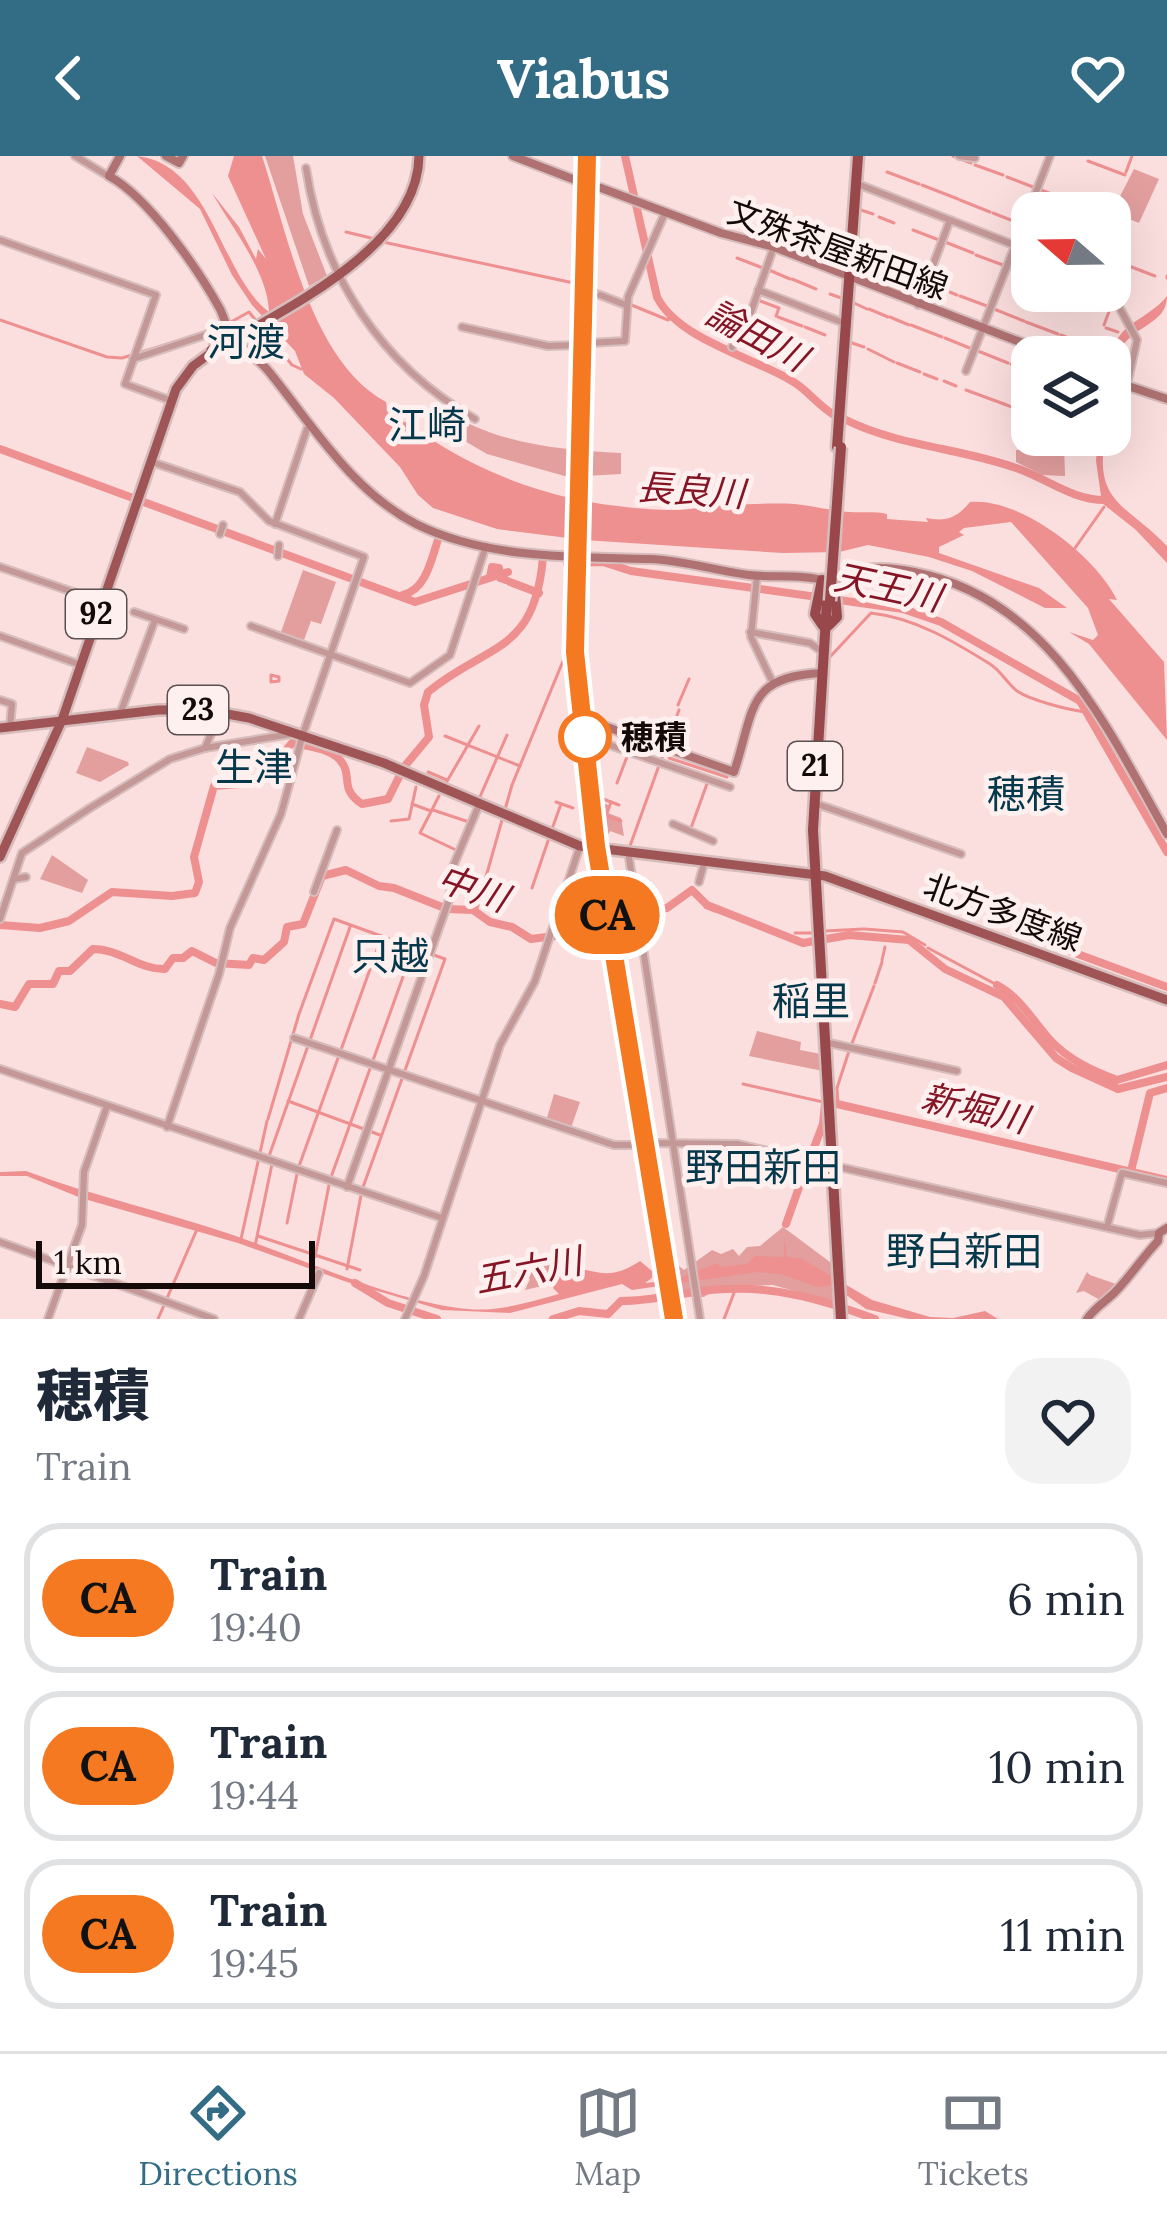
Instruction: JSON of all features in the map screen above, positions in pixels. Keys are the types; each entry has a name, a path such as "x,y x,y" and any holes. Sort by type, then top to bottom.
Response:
{"highway":[{"name":"21","path":"842,1318 811,800 860,156"},
{"name":"21","path":"839,447 851,278"},
{"path":"827,609 829,580"},
{"name":"21","path":"822,672 827,609"},
{"name":"21","path":"822,951 831,1106"}],"main road":[{"path":"120,156 110,175 158,222 239,334 346,467 380,499 421,526 486,546 574,559 651,559 757,577 829,580 869,567 924,574 969,587 1016,616 1050,650 1101,720 1167,834"},
{"path":"166,156 179,163 183,156"},
{"name":"92","path":"0,857 60,721 170,400 184,373 239,334 338,277 410,197 418,177 418,156"},
{"path":"516,156 584,182"},
{"name":"文殊茶屋新田線","path":"601,189 851,278"},
{"name":"文殊茶屋新田線","path":"636,202 1011,340"},
{"path":"1131,386 1167,397"},
{"path":"733,771 757,693 771,680 822,672"},
{"path":"733,771 763,689 778,680 822,672"},
{"name":"23","path":"3,729 173,709 220,712 389,765 580,847 818,875"},
{"name":"23","path":"60,721 220,712"},
{"path":"587,720 733,771"},
{"name":"北方多度線","path":"818,875 1167,1000"},
{"path":"1087,1319 1156,1245 1163,1231"}],"street":[{"path":"75,156 110,175"},
{"path":"959,156 975,158"},
{"path":"1035,192 1049,156"},
{"path":"306,168 315,214 338,277 364,318 406,368 476,419"},
{"path":"858,184 1011,243"},
{"path":"462,327 548,346 625,341 626,305 664,215"},
{"path":"918,304 950,220"},
{"path":"0,240 155,295 126,385 170,400"},
{"path":"732,347 773,249"},
{"path":"966,370 1011,256"},
{"path":"758,290 846,323"},
{"path":"600,295 626,305"},
{"path":"1122,312 1138,343 1131,354"},
{"path":"135,356 208,334 239,334"},
{"path":"275,524 307,429"},
{"path":"149,461 239,492 275,524 364,557 300,738 281,814 235,914 167,1127"},
{"path":"278,556 279,545"},
{"path":"251,626 410,683 450,655 486,546"},
{"path":"0,567 101,602"},
{"path":"757,577 751,632 771,680"},
{"path":"134,612 184,629"},
{"path":"120,714 155,620"},
{"path":"751,632 810,643 822,651"},
{"path":"0,636 80,665"},
{"path":"0,700 12,705 3,729"},
{"path":"205,748 220,712"},
{"path":"0,919 22,853 169,760 205,748 300,738"},
{"path":"598,741 730,788"},
{"path":"811,800 961,854"},
{"path":"347,1187 449,901 452,868 479,806"},
{"path":"673,824 713,841"},
{"path":"314,892 338,830"},
{"path":"405,1319 502,1038 535,981 580,847"},
{"path":"628,852 700,1319"},
{"path":"699,882 705,861"},
{"path":"14,879 26,877"},
{"path":"294,1038 614,1145 736,1144 1147,1236 1163,1231"},
{"path":"829,1043 957,1071"},
{"path":"0,1069 442,1218"},
{"path":"48,1319 83,1209 83,1182 107,1106"},
{"path":"1107,1227 1122,1173 1167,1184"},
{"path":"0,1242 214,1319"},
{"path":"299,1319 319,1273"}],"shaded area":[{"name":"長良川","path":"137,156 162,163 182,179 252,295 269,312 256,266 212,193 239,227 256,259 258,249 266,259 228,176 234,156 262,156 305,292 338,357 360,383 386,402 387,409 452,452 518,483 627,507 675,510 795,504 928,522 926,518 956,515 970,502 990,503 1033,519 1092,565 1117,600 1109,599 1164,662 1167,740 1089,644 1069,632 1093,640 1098,635 1088,608 1011,522 964,528 959,532 964,535 939,547 939,553 1039,588 1067,608 1045,608 972,571 929,557 868,545 839,552 783,553 584,540 497,529 433,508 334,398 304,374 295,351 252,305 232,275 200,209"},
{"path":"265,156 293,156 303,214 327,276 309,286"},
{"path":"1134,169 1159,179 1139,223 1131,220 1131,192 1122,192"},
{"path":"1167,296 1155,320 1131,336 1120,336 1126,328"},
{"path":"444,410 507,438 621,453 621,474 568,477 487,454 434,423"},
{"path":"1016,456 1064,456 1065,476 1042,475 1016,462"},
{"path":"1096,456 1103,456 1104,475 1116,500 1167,546 1167,563 1102,503"},
{"path":"303,570 336,582 321,624 311,621 304,640 281,632"},
{"path":"87,747 129,765 100,782 76,773"},
{"path":"601,802 610,806 608,813 621,818 624,836 610,831 602,847 596,817"},
{"path":"52,855 88,880 82,893 40,879"},
{"path":"757,1031 801,1042 800,1050 821,1054 823,1071 749,1056"},
{"path":"554,1094 580,1102 571,1128 546,1121"},
{"path":"26,1171 440,1305 480,1310 514,1306 559,1294 553,1288 561,1272 616,1272 640,1261 652,1271 645,1283 675,1280 717,1263 721,1267 747,1264 755,1256 784,1257 784,1237 787,1257 802,1259 872,1300 930,1317 985,1311 998,1319 909,1319 866,1309 832,1285 818,1287 781,1274 757,1272 632,1290 622,1284 510,1313 442,1310 81,1198 27,1176 0,1176 0,1172"},
{"path":"783,1227 834,1265 837,1303 773,1285 720,1286 704,1297 673,1296 668,1264 684,1270 712,1250 721,1254 733,1249 739,1256"},
{"path":"540,1255 556,1262 542,1286 525,1290 530,1279 524,1276"},
{"path":"1087,1272 1119,1285 1100,1300 1084,1291 1076,1293"}],"waterway":[{"name":"論田川","path":"625,156 657,297 667,312 698,336 792,381 836,416"},
{"path":"953,156 971,163"},
{"path":"1126,172 1132,156"},
{"path":"1088,161 1125,175"},
{"path":"975,165 1003,175"},
{"path":"887,172 919,184"},
{"path":"1007,177 1033,187"},
{"path":"922,185 958,199"},
{"path":"1041,190 1046,192"},
{"path":"960,200 990,212"},
{"path":"861,210 873,214"},
{"path":"993,213 1011,220"},
{"path":"879,217 894,223"},
{"path":"913,230 939,240"},
{"path":"346,232 371,238"},
{"path":"383,242 583,285 668,320 672,317"},
{"path":"945,242 973,253"},
{"path":"976,255 1003,265"},
{"path":"737,258 763,268"},
{"path":"1131,267 1155,276"},
{"path":"769,270 790,279"},
{"path":"792,279 816,289"},
{"path":"930,284 957,295"},
{"path":"830,294 844,299"},
{"path":"960,296 987,306"},
{"path":"758,300 779,308 776,316"},
{"path":"854,303 867,309"},
{"path":"869,309 888,317"},
{"path":"994,309 1024,321"},
{"path":"0,320 122,358 220,328 249,312 292,365 301,369"},
{"path":"1104,325 1109,312"},
{"path":"778,317 802,326"},
{"path":"890,317 909,325"},
{"path":"1026,322 1058,334"},
{"path":"911,325 942,337"},
{"path":"805,327 825,335"},
{"path":"1106,328 1118,332"},
{"path":"945,338 972,349"},
{"path":"852,343 864,347"},
{"path":"868,349 894,362"},
{"path":"978,351 1008,363"},
{"path":"897,363 920,372"},
{"path":"924,374 937,379"},
{"path":"944,381 956,386"},
{"path":"966,390 1004,404"},
{"path":"1004,404 1011,407"},
{"name":"論田川","path":"846,420 888,436 997,462 1073,494 1107,500"},
{"name":"天王川","path":"0,449 415,602 508,572"},
{"path":"1075,548 1104,507"},
{"name":"天王川","path":"403,595 423,580 439,537"},
{"path":"0,925 40,928 69,921 112,892 195,893 199,882 194,857 214,786 253,783 292,743 336,756 344,766 350,793 362,804 388,799 404,767 429,737 424,705 428,692 519,629 538,589 543,557"},
{"name":"天王川","path":"567,563 603,562 631,571 903,609 941,622 1080,701 1167,852"},
{"name":"天王川","path":"490,577 492,567 499,568 500,578 506,580"},
{"path":"510,582 539,593"},
{"path":"828,659 871,613 887,616 962,647 994,667 1023,694 1088,712"},
{"path":"476,912 512,785 563,661"},
{"path":"271,675 279,677 279,681 271,682 271,675"},
{"path":"678,705 689,679"},
{"path":"630,846 679,710"},
{"path":"446,783 479,726"},
{"path":"479,799 507,735"},
{"path":"445,736 520,766"},
{"path":"617,783 628,754"},
{"path":"669,758 727,777"},
{"path":"428,772 447,780"},
{"path":"691,828 708,781"},
{"path":"391,821 409,819 416,787"},
{"path":"439,796 420,833 456,850"},
{"path":"595,796 619,805"},
{"path":"556,802 573,808"},
{"path":"611,802 606,816 621,821"},
{"path":"412,804 431,811"},
{"path":"552,829 561,804"},
{"path":"606,806 598,818 607,820"},
{"path":"433,810 469,822"},
{"path":"532,888 549,838"},
{"name":"中川","path":"0,1004 15,1007 29,984 53,984 59,971 70,971 93,949 165,969 173,958 192,951 216,963 249,965 253,958 264,960 284,942 287,927 303,924 322,876 346,870 447,909 473,910 531,939 594,931 627,915 667,908 692,890 707,905 803,943 849,935 909,940 945,969 1004,997 1056,1058 1072,1068 1118,1089 1167,1077"},
{"path":"447,879 474,894 471,904 476,905"},
{"path":"578,903 609,911"},
{"name":"中川","path":"705,907 722,909"},
{"path":"268,1119 334,919 445,959 362,1190 347,1269"},
{"path":"255,1246 272,1164 268,1159 350,927"},
{"path":"825,931 863,929"},
{"path":"865,929 903,932 925,945"},
{"path":"1018,932 1167,987"},
{"path":"795,933 816,933"},
{"path":"287,1223 298,1169 382,936"},
{"path":"882,960 885,947"},
{"path":"928,948 997,985"},
{"path":"315,1257 330,1180 413,949"},
{"path":"875,983 882,962"},
{"path":"997,985 1058,1048 1090,1069 1117,1080 1167,1065"},
{"path":"851,1046 874,986"},
{"path":"838,1104 837,1088 849,1051"},
{"path":"743,1084 823,1102"},
{"path":"1131,1171 1150,1093 1167,1088"},
{"path":"288,1101 380,1135"},
{"name":"新堀川","path":"810,1158 825,1104 837,1104 1167,1180"},
{"path":"241,1239 267,1121"},
{"name":"新堀川","path":"786,1224 808,1162"},
{"path":"642,1194 650,1191"},
{"path":"158,1319 198,1227"},
{"path":"258,1236 360,1270"},
{"name":"五六川","path":"355,1283 388,1303 437,1319"},
{"name":"五六川","path":"553,1319 579,1311 608,1314 621,1301 745,1289 802,1296 875,1319"},
{"path":"724,1319 734,1293"}],"railway":[{"path":"585,156 573,665 599,882 673,1319"}],"train":[{"name":"CA","path":"587,156 575,652 596,846 674,1319"}],"place":[{"name":"穂積","path":"585,737"}],"district":[{"name":"河渡","path":"246,342"},
{"name":"江崎","path":"427,425"},
{"name":"生津","path":"254,767"},
{"name":"穂積","path":"1026,794"},
{"name":"只越","path":"390,956"},
{"name":"稲里","path":"811,1001"},
{"name":"野田新田","path":"763,1167"},
{"name":"野白新田","path":"964,1251"}]}
